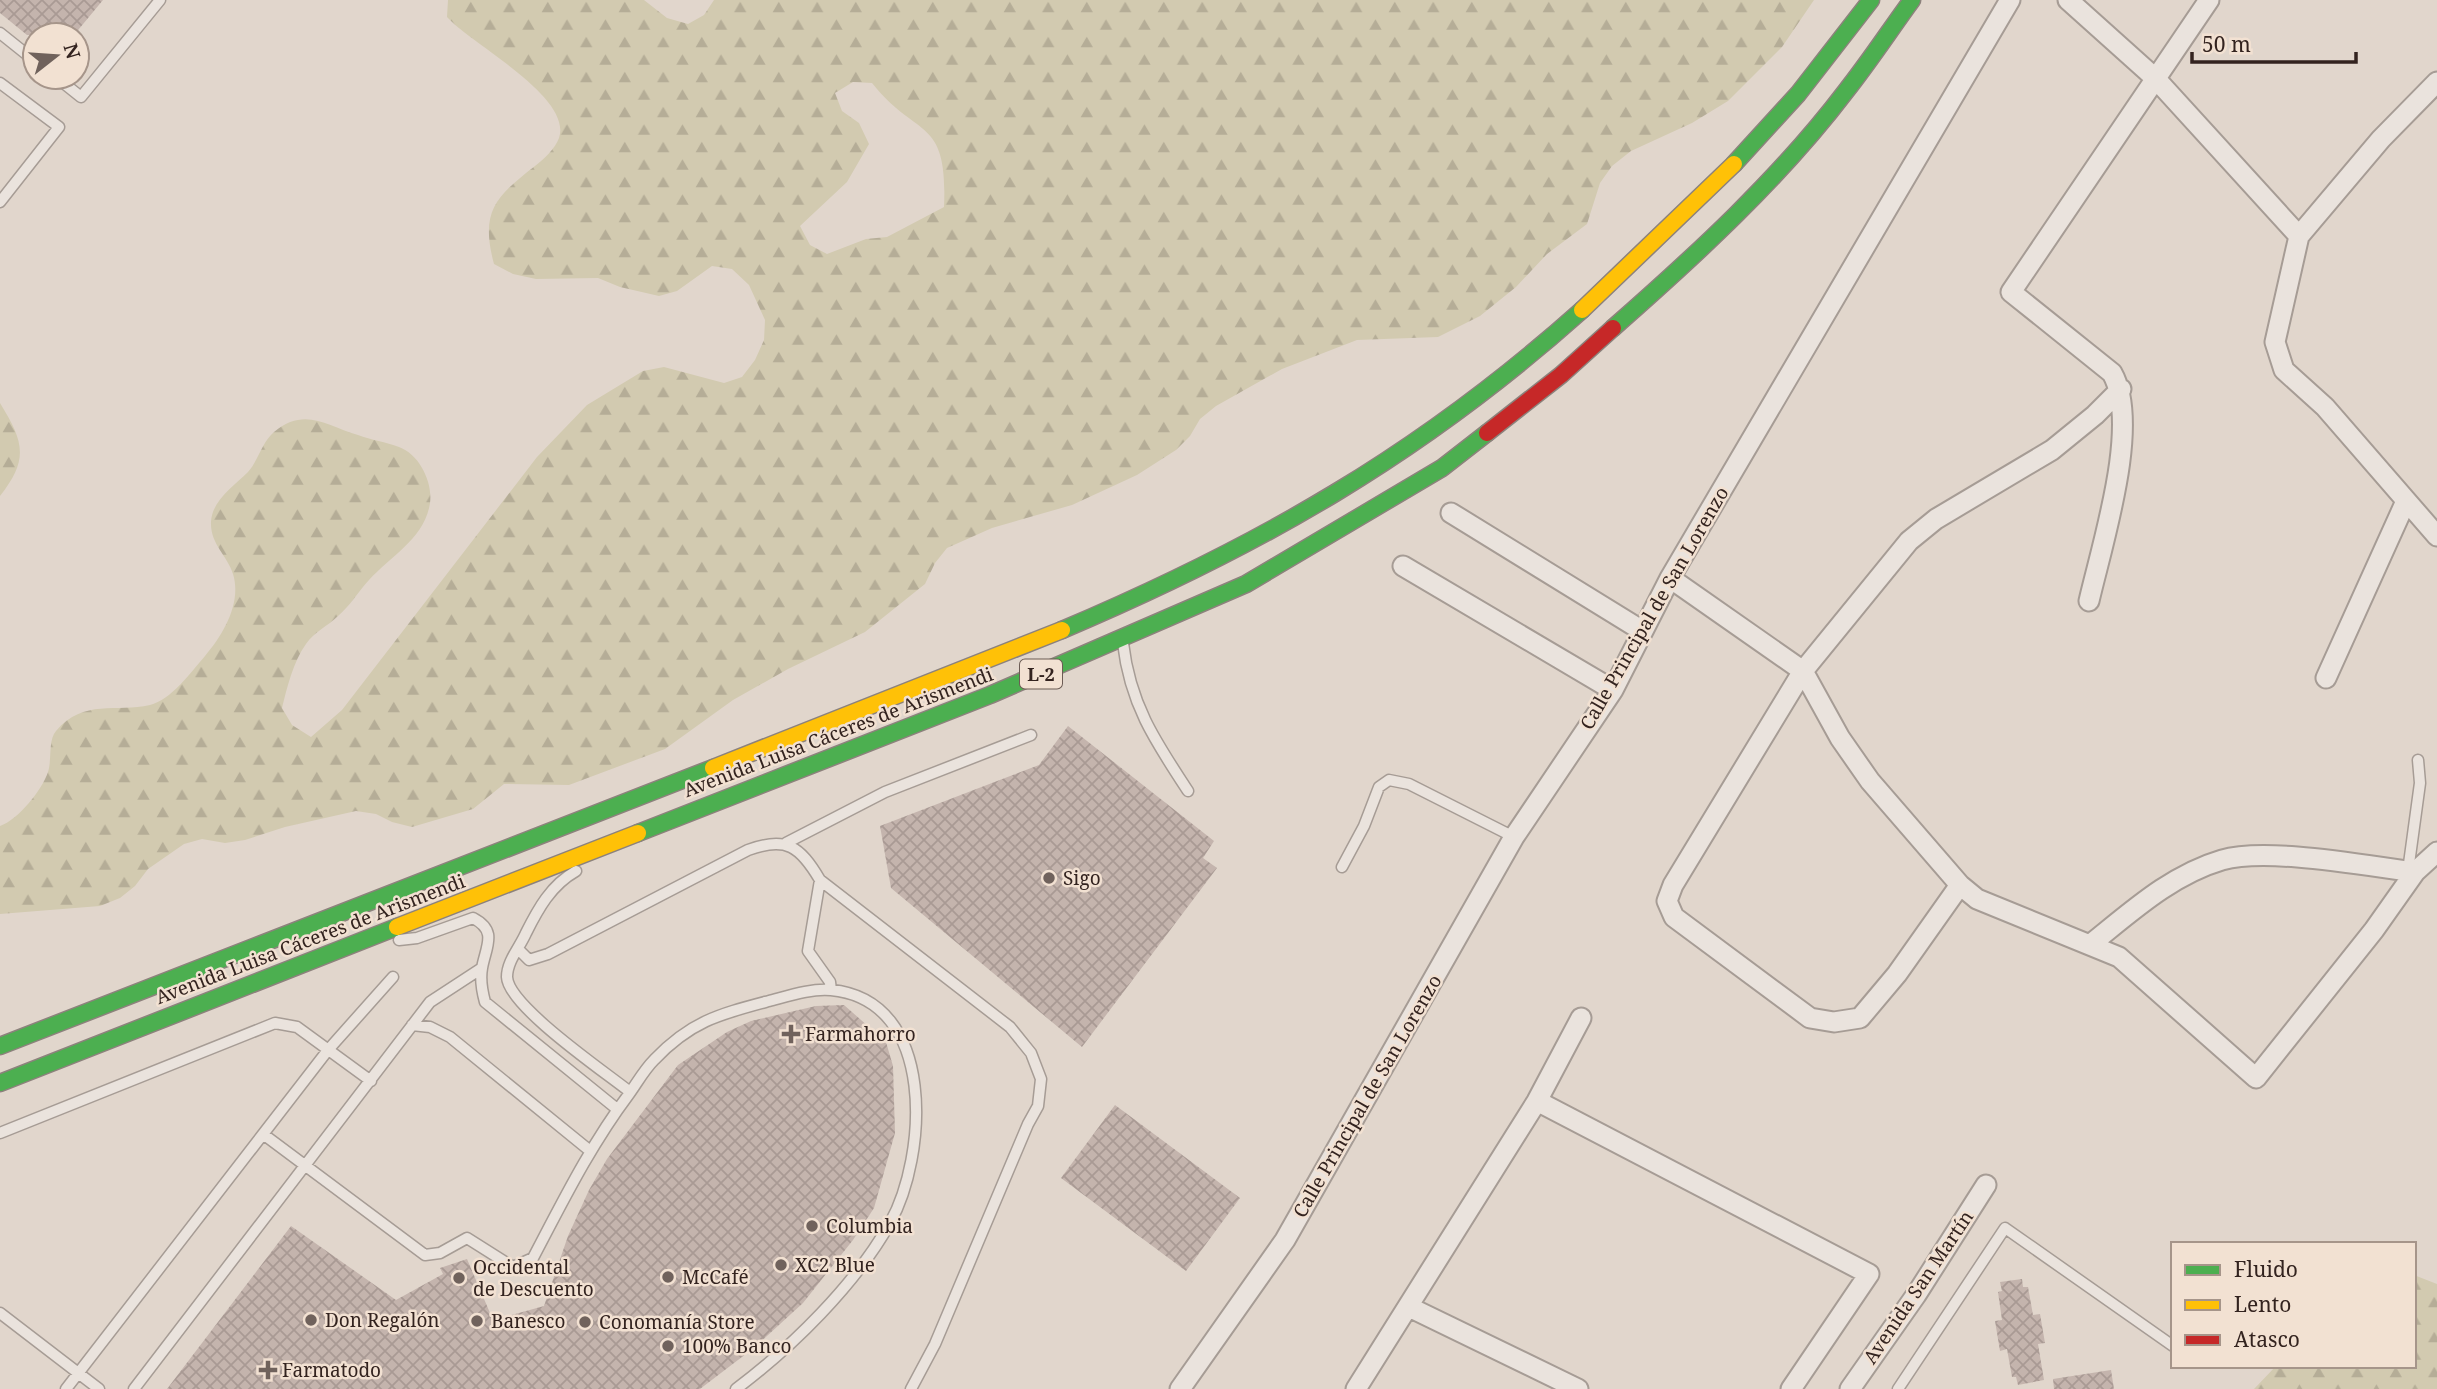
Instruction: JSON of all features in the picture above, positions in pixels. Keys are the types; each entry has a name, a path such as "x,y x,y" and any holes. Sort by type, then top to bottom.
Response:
{"main road":[{"name":"Avenida Luisa Cáceres de Arismendi","path":"0,1046 989,659 1231,554 1423,440 1510,373 1584,309 1722,179 1819,71 1871,0"},
{"name":"Avenida Luisa Cáceres de Arismendi","path":"0,1083 990,695 1246,584 1307,550 1442,468 1501,424 1625,318 1746,203 1845,93 1912,0"}],"street":[{"name":"Calle Principal de San Lorenzo","path":"1180,1389 1284,1240 1514,838 1613,690 1641,630 1670,578 2010,0"},
{"path":"2068,0 2155,78 2299,236"},
{"path":"2090,601 2119,467 2121,389 2112,373 2011,292 2208,0"},
{"path":"2437,82 2381,139 2299,236 2275,342 2277,356 2284,370 2325,407 2437,536"},
{"path":"1960,885 1897,974 1860,1018 1834,1022 1810,1018 1674,917 1667,901 1673,885 1803,671 1909,541 1936,519 2052,450 2095,415 2121,389"},
{"path":"2326,678 2406,501"},
{"path":"1451,513 1641,630"},
{"path":"1403,566 1613,690"},
{"path":"1670,578 1803,671 1840,738 1870,781 1960,885 1977,899 2119,957 2256,1078 2374,930 2412,872 2437,852"},
{"path":"2091,944 2152,895 2224,859 2291,857 2412,872"},
{"path":"1356,1389 1537,1101 1581,1018"},
{"path":"1537,1101 1869,1274 1791,1389"},
{"name":"Avenida San Martín","path":"1850,1389 1986,1185"},
{"path":"1409,1307 1578,1389"}],"lane":[{"path":"91,85 160,0"},
{"path":"0,33 21,50"},
{"path":"0,83 59,127 0,202"},
{"path":"1123,639 1127,674 1145,726 1188,791"},
{"path":"518,949 528,960 548,954 748,850 767,843 786,843 885,792 1031,735"},
{"path":"2412,872 2420,783 2418,760"},
{"path":"1342,867 1364,826 1379,787 1389,780 1409,784 1514,838"},
{"path":"631,1092 528,1012 513,994 507,979 509,966 537,912 568,876 754,787"},
{"path":"786,843 808,861 820,880 1010,1027 1031,1053 1041,1079 1038,1107 1028,1124 935,1344 911,1389"},
{"path":"820,880 808,951 830,982 831,990"},
{"path":"347,947 417,938 473,918 483,923 489,931 489,946 482,968 481,988 485,1002 495,1013 617,1109"},
{"path":"134,1389 430,1002 482,968"},
{"path":"66,1389 328,1050 393,977"},
{"path":"264,1133 425,1255 440,1253 467,1238 513,1267 533,1258 589,1150 653,1060 690,1030 720,1013 792,995 831,990 856,996 879,1010 900,1036 910,1062 916,1102 916,1140 906,1190 889,1225 824,1310 794,1340 736,1389"},
{"path":"0,1133 275,1023 297,1027 371,1081"},
{"path":"412,1025 430,1027 450,1037 589,1150"},
{"path":"1898,1389 2005,1228 2171,1345"},
{"path":"0,1313 99,1389"}],"green space":[{"path":"448,0 644,0 667,18 688,24 704,15 714,0 1814,0 1782,47 1728,101 1692,123 1631,151 1612,166 1600,183 1587,224 1547,254 1516,287 1480,316 1438,337 1357,340 1282,369 1216,406 1200,419 1190,436 1176,450 1137,475 1072,505 992,528 947,548 935,563 925,584 865,632 788,669 733,700 665,749 569,785 504,784 473,809 412,827 376,814 356,811 285,827 245,840 225,843 202,839 184,844 148,869 135,886 120,898 100,906 0,914 0,826 22,811 40,787 48,772 52,740 56,731 78,714 89,710 137,707 158,702 180,685 212,648 224,628 233,607 235,585 230,567 213,537 212,514 225,494 248,472 274,432 296,420 316,420 399,447 418,462 429,486 430,503 427,515 414,536 369,580 334,620 309,640 297,659 282,708 292,725 311,737 342,710 537,457 587,405 643,371 664,367 724,383 742,377 755,360 764,340 765,320 749,285 732,269 712,266 677,291 659,296 620,287 598,278 536,279 513,274 494,264 489,231 494,207 510,187 552,150 559,138 559,122 551,106 536,89 447,17","holes":["853,82 872,83 888,101 935,142 941,157 944,178 944,207 887,237 866,239 827,254 810,245 800,226 847,182 869,144 859,123 842,111 835,93"]},
{"path":"0,403 14,429 20,450 16,471 0,496"},
{"path":"2416,1276 2437,1284 2437,1389 2254,1389 2274,1368 2416,1368"}],"building":[{"path":"0,0 103,0 86,21 21,21 21,30 0,13"},
{"name":"Sigo","path":"1068,726 1214,841 1203,858 1217,868 1082,1047 891,888 880,826 1039,765"},
{"path":"844,1005 886,1042 893,1066 895,1133 874,1208 853,1240 803,1303 755,1347 700,1389 167,1389 291,1226 396,1300 443,1274 440,1268 467,1259 493,1320 544,1306 568,1236 589,1190 607,1159 678,1065 727,1032 751,1021 816,1006"},
{"path":"1115,1105 1240,1198 1186,1271 1061,1178"},
{"path":"2022,1279 2023,1287 2028,1287 2033,1315 2040,1314 2045,1343 2038,1344 2044,1380 2018,1385 2016,1377 2012,1377 2007,1349 2000,1351 1995,1321 2002,1320 1998,1292 2002,1291 2000,1282"},
{"path":"2111,1370 2114,1389 2054,1389 2053,1379"}],"traffic: fast":[{"path":"1734,164 1798,94 1871,0"},
{"path":"1613,328 1675,273 1793,155 1855,80 1912,0"},
{"path":"1062,630 1204,565 1336,492 1461,409 1522,362 1582,310"},
{"path":"638,833 990,695 1246,584 1442,468 1487,433"},
{"path":"0,1046 713,768"},
{"path":"0,1083 397,927"}],"traffic: slow":[{"path":"1582,310 1734,164"},
{"path":"713,768 1062,630"},
{"path":"397,927 638,833"}],"traffic: jam":[{"path":"1487,433 1561,375 1613,328"}],"place":[{"name":"Sigo","path":"1049,878"},
{"name":"Farmahorro","path":"791,1034"},
{"name":"Columbia","path":"812,1226"},
{"name":"XC2 Blue","path":"781,1265"},
{"name":"McCafé","path":"668,1277"},
{"name":"Occidental de Descuento","path":"459,1278"},
{"name":"Don Regalón","path":"311,1320"},
{"name":"Banesco","path":"477,1321"},
{"name":"Conomanía Store","path":"585,1322"},
{"name":"100% Banco","path":"668,1346"},
{"name":"Farmatodo","path":"268,1370"}]}
